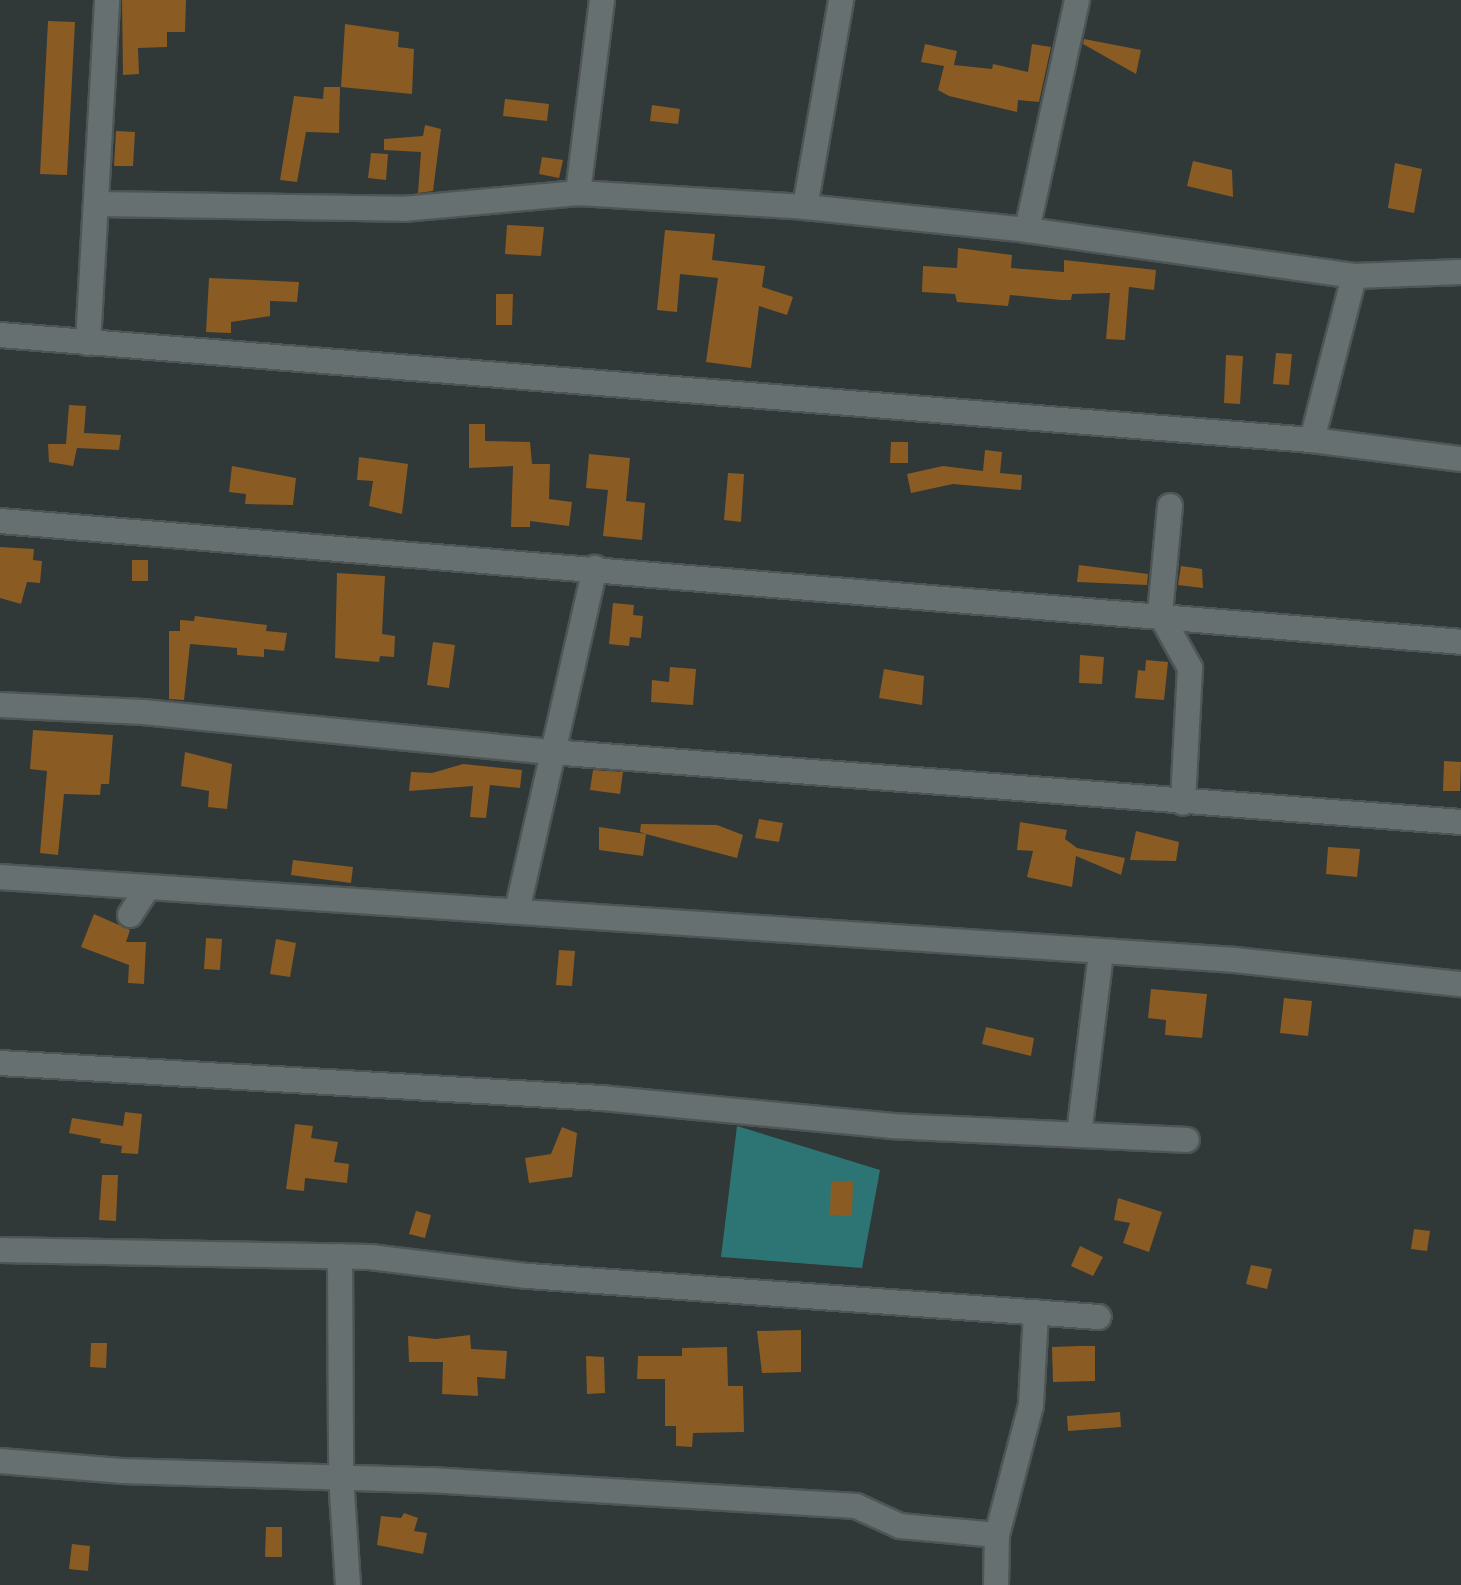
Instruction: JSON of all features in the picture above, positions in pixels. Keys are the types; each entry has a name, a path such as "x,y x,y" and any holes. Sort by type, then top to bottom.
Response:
{"street":[{"path":"88,343 107,0"},
{"path":"578,194 602,0"},
{"path":"805,207 841,0"},
{"path":"1027,230 1077,0"},
{"path":"97,204 403,209 578,194 805,207 1027,230 1354,276 1461,272"},
{"path":"1312,440 1354,276"},
{"path":"0,335 1312,440 1461,459"},
{"path":"1170,506 1160,614 1190,668 1183,803"},
{"path":"0,521 1160,614 1461,642"},
{"path":"517,911 551,752 595,568"},
{"path":"0,705 143,712 551,752 1183,803 1461,822"},
{"path":"0,877 1235,960 1461,984"},
{"path":"130,915 148,887"},
{"path":"1079,1135 1101,952"},
{"path":"0,1063 602,1098 892,1126 1187,1140"},
{"path":"0,1250 340,1256 528,1276 1099,1317"},
{"path":"340,1256 341,1477 348,1585"},
{"path":"996,1585 997,1535 1031,1405 1036,1312"},
{"path":"0,1461 121,1471 341,1477 856,1506 900,1526 997,1535"}],"shaded area":[{"path":"737,1126 880,1170 862,1268 721,1257"}],"building":[{"path":"122,0 186,0 185,32 167,32 167,47 138,48 139,74 123,75"},
{"path":"48,21 75,22 67,175 40,174"},
{"path":"345,24 399,32 398,47 414,49 412,94 341,87"},
{"path":"1084,39 1141,50 1136,74 1083,44"},
{"path":"925,44 957,51 954,65 992,69 993,64 1028,72 1032,44 1051,47 1039,102 1018,100 1017,112 949,96 938,90 944,66 921,62"},
{"path":"324,87 340,87 339,133 306,132 297,182 280,180 294,96 323,99"},
{"path":"505,99 549,104 547,121 503,116"},
{"path":"652,105 680,109 678,124 650,121"},
{"path":"425,125 441,129 433,191 418,193 421,152 384,150 384,139 423,136"},
{"path":"116,131 135,132 133,166 114,166"},
{"path":"371,153 388,154 386,180 368,178"},
{"path":"542,157 563,160 559,178 539,174"},
{"path":"1193,161 1232,170 1233,197 1187,186"},
{"path":"1395,163 1422,169 1414,213 1388,208"},
{"path":"507,225 544,227 541,256 505,254"},
{"path":"665,230 715,234 712,260 765,266 762,287 793,297 787,315 759,306 751,368 706,362 718,278 680,274 677,312 657,310"},
{"path":"958,248 1012,255 1011,268 1064,272 1064,260 1156,270 1154,290 1129,287 1125,340 1106,339 1110,293 1072,294 1071,300 1010,295 1008,306 957,302 955,294 922,292 923,266 957,268"},
{"path":"209,278 299,282 297,302 270,301 270,316 231,322 231,333 206,332"},
{"path":"496,294 513,294 512,325 496,325"},
{"path":"1276,353 1292,354 1289,385 1273,384"},
{"path":"1226,355 1243,356 1240,404 1224,403"},
{"path":"69,405 86,406 84,433 121,435 119,450 77,448 73,466 49,462 48,444 66,444"},
{"path":"469,424 485,424 485,441 530,442 532,464 550,464 549,499 572,502 569,526 530,521 530,527 511,527 513,466 469,468"},
{"path":"891,442 908,442 908,463 890,463"},
{"path":"985,450 1002,452 1000,473 1022,475 1021,490 953,484 911,493 907,474 943,466 983,471"},
{"path":"589,454 630,458 626,501 645,503 642,540 603,536 608,490 586,488"},
{"path":"359,457 408,464 402,514 369,506 373,481 357,480"},
{"path":"232,466 296,478 293,505 245,504 246,494 229,492"},
{"path":"728,473 744,474 741,522 724,520"},
{"path":"0,547 34,549 33,560 42,561 40,583 27,582 21,604 0,598"},
{"path":"132,560 148,560 148,581 132,581"},
{"path":"1079,565 1148,574 1147,585 1077,582"},
{"path":"1181,566 1202,569 1203,588 1178,585"},
{"path":"337,573 385,576 382,634 395,636 394,657 380,656 379,662 335,658"},
{"path":"613,603 634,605 633,615 643,616 641,638 630,637 629,646 609,644"},
{"path":"195,616 267,625 266,631 287,633 284,651 264,649 264,657 237,655 237,648 190,644 184,700 169,699 169,631 180,631 180,620 194,621"},
{"path":"433,642 455,645 449,688 427,685"},
{"path":"1080,655 1104,657 1102,684 1079,683"},
{"path":"1146,660 1168,662 1164,700 1135,698 1138,670 1145,671"},
{"path":"670,667 696,669 693,705 651,702 652,680 669,682"},
{"path":"884,669 924,676 922,705 879,698"},
{"path":"33,730 113,735 109,784 101,784 100,795 64,794 58,855 40,853 47,771 30,769"},
{"path":"185,752 232,764 227,809 208,807 209,791 181,786"},
{"path":"1444,761 1461,762 1460,791 1443,791"},
{"path":"463,764 522,770 520,788 490,785 486,818 470,817 473,786 409,791 411,772 432,773"},
{"path":"593,770 623,772 620,794 590,790"},
{"path":"759,819 783,823 779,842 755,838"},
{"path":"1020,822 1067,830 1065,839 1077,848 1125,858 1121,875 1076,856 1072,887 1027,877 1033,851 1017,850"},
{"path":"641,824 717,825 743,835 737,858 640,832"},
{"path":"599,827 646,834 643,856 599,850"},
{"path":"1136,831 1179,842 1176,861 1130,860"},
{"path":"1328,847 1360,849 1357,877 1326,874"},
{"path":"293,860 353,867 351,883 291,875"},
{"path":"94,914 130,930 126,942 146,942 144,984 128,983 129,965 81,947"},
{"path":"206,938 222,939 220,970 204,969"},
{"path":"276,939 296,943 290,977 270,974"},
{"path":"559,950 575,951 572,986 556,985"},
{"path":"1151,989 1207,994 1202,1038 1165,1035 1166,1020 1148,1018"},
{"path":"1284,998 1312,1001 1308,1036 1280,1033"},
{"path":"986,1027 1034,1038 1031,1056 982,1044"},
{"path":"125,1112 142,1114 138,1154 121,1153 122,1146 100,1143 101,1139 69,1133 72,1118 123,1126"},
{"path":"295,1124 313,1126 311,1138 338,1142 334,1162 349,1164 347,1183 305,1178 304,1191 286,1189"},
{"path":"562,1127 577,1133 572,1177 529,1183 525,1158 551,1154"},
{"path":"102,1175 118,1175 116,1221 99,1220"},
{"path":"831,1181 853,1181 852,1216 830,1215"},
{"path":"1118,1198 1162,1212 1149,1252 1123,1243 1130,1223 1114,1220"},
{"path":"416,1211 431,1215 425,1238 409,1234"},
{"path":"1414,1229 1430,1231 1427,1251 1411,1249"},
{"path":"1080,1246 1103,1257 1093,1276 1071,1266"},
{"path":"1251,1265 1272,1269 1267,1289 1246,1284"},
{"path":"801,1330 801,1372 762,1373 757,1331"},
{"path":"470,1335 471,1349 507,1351 505,1379 477,1377 478,1396 442,1394 443,1362 409,1362 408,1336 436,1339"},
{"path":"91,1343 107,1343 106,1368 90,1367"},
{"path":"1095,1346 1095,1381 1053,1382 1052,1347"},
{"path":"727,1347 728,1386 743,1386 744,1432 693,1433 692,1447 676,1446 676,1426 665,1426 665,1379 637,1379 638,1356 682,1356 682,1348"},
{"path":"586,1356 604,1357 605,1393 587,1394"},
{"path":"1120,1412 1121,1427 1068,1431 1067,1416"},
{"path":"404,1513 418,1518 414,1531 427,1533 423,1554 377,1545 381,1516 401,1518"},
{"path":"266,1527 282,1527 282,1557 265,1557"},
{"path":"72,1544 90,1546 88,1571 69,1569"}]}
